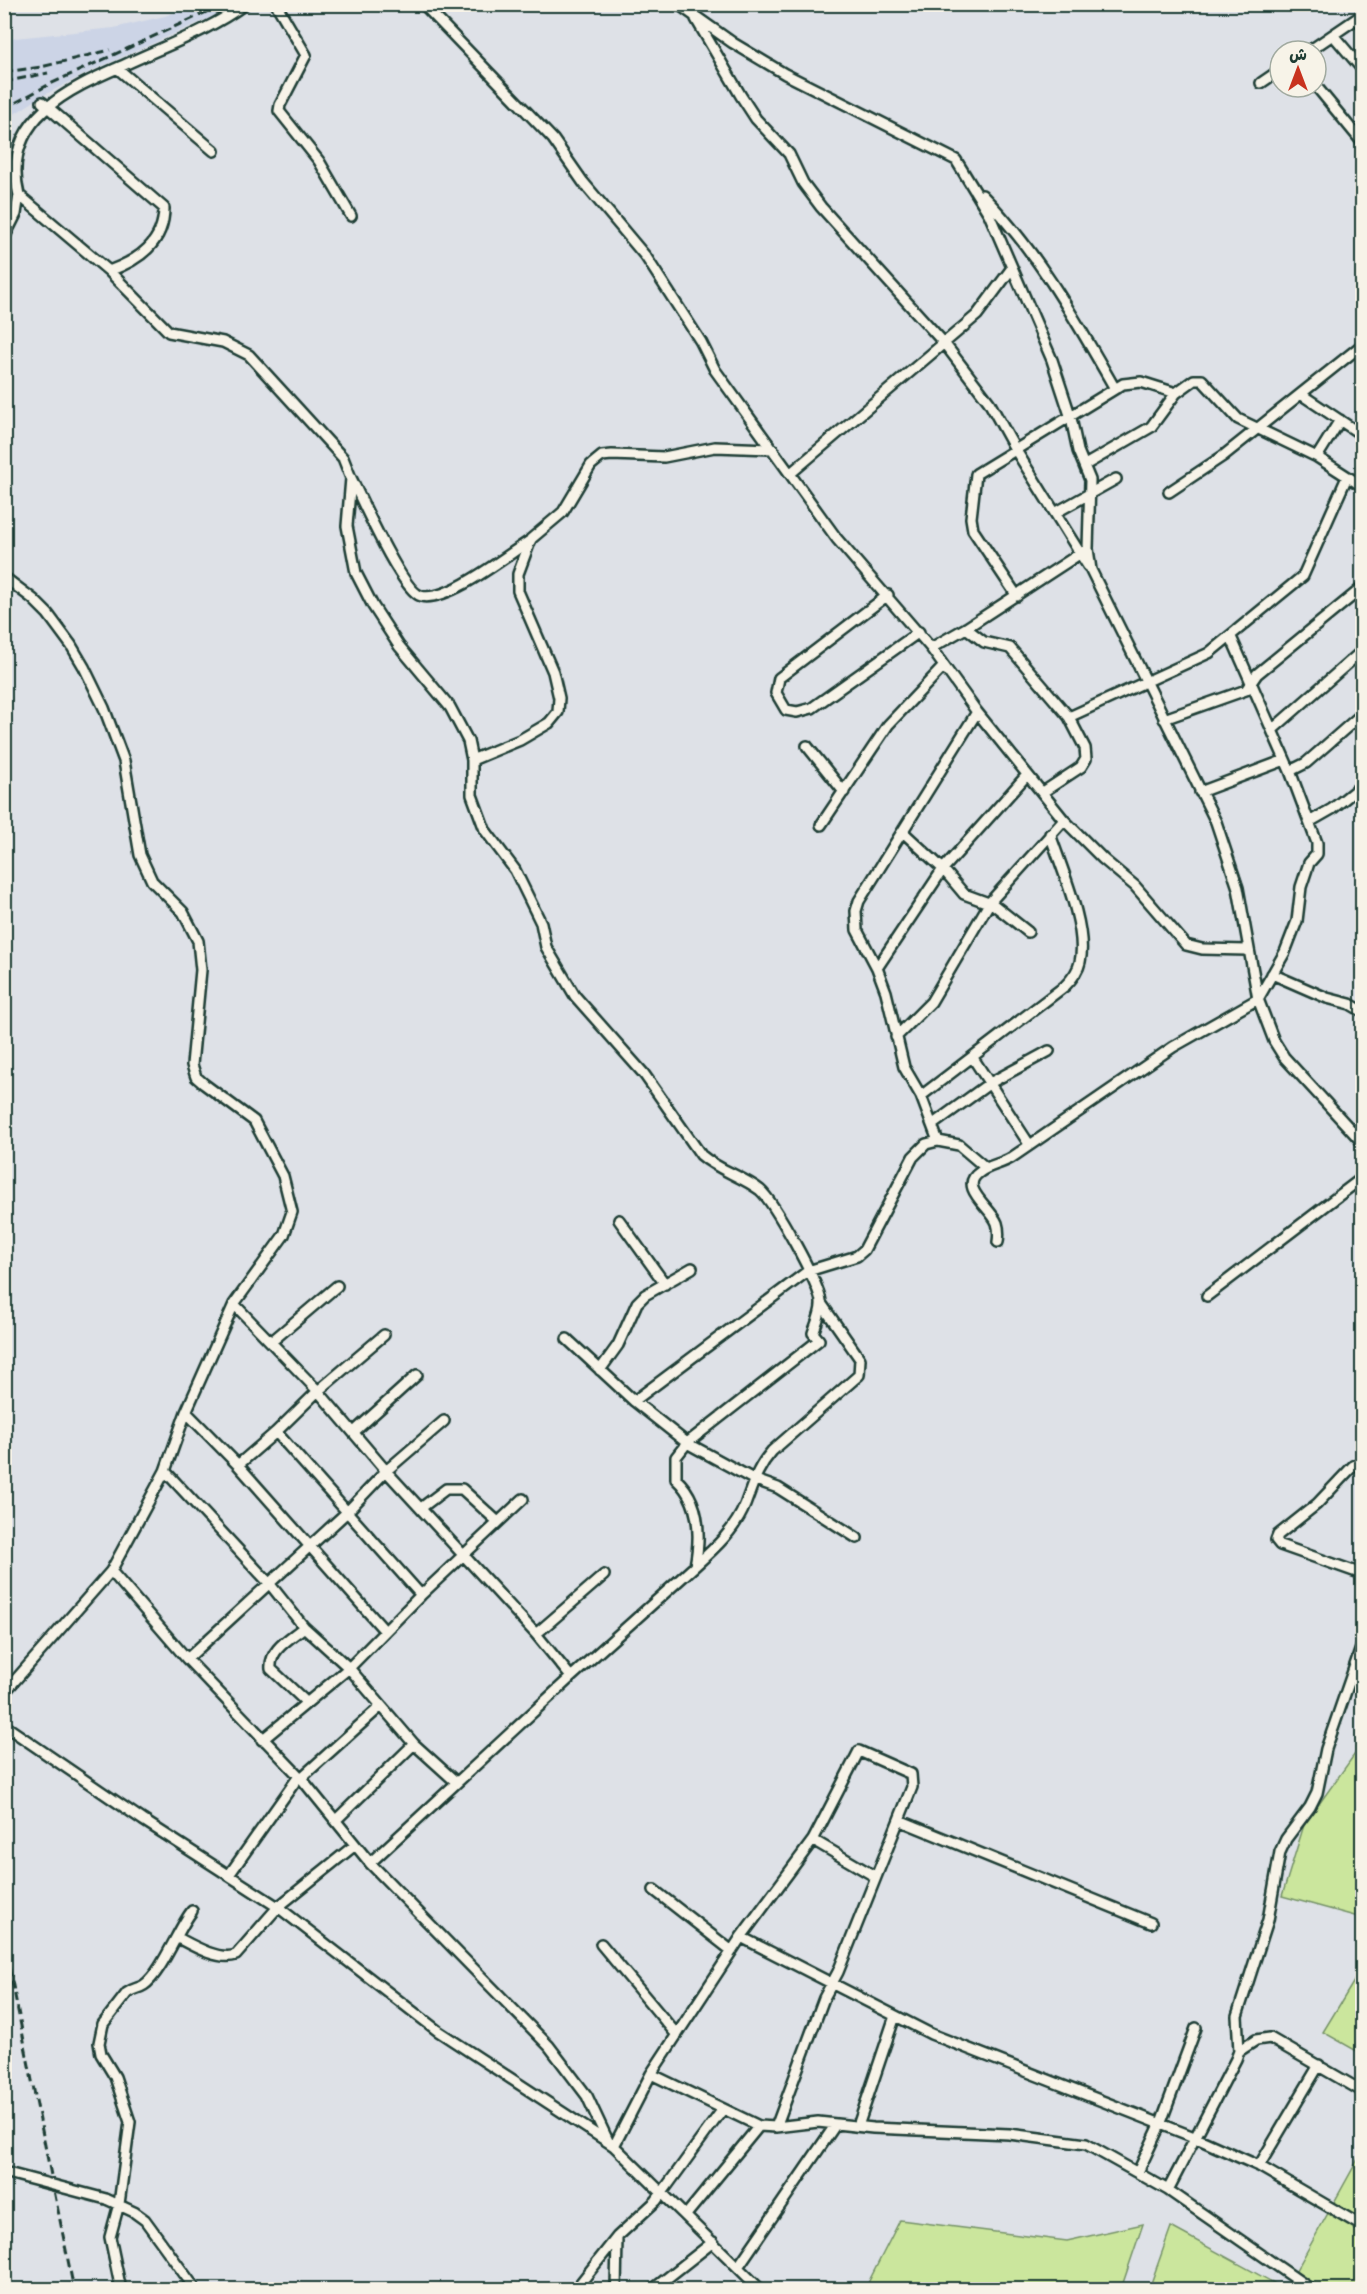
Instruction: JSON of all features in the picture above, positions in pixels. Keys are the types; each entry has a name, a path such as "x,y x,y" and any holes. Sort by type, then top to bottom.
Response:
{"street":[{"path":"25,115 42,102 90,77 117,68 209,25 245,4"},
{"path":"276,4 306,55 279,111 319,161 351,216"},
{"path":"423,4 553,139 583,182 646,257 715,370 837,539 932,648 976,712 1064,820 1095,852 1135,886 1186,945 1202,950 1247,950"},
{"path":"678,4 785,74 956,160 974,187 1052,360 1085,465 1091,493 1084,551 1017,596 932,648"},
{"path":"1327,39 1362,15"},
{"path":"695,17 741,96 756,118 789,154 803,183 821,207 944,343 989,402 1055,513 1084,551 1091,570 1216,822 1235,878 1247,950 1258,999 1267,1026 1284,1058 1362,1142"},
{"path":"1333,35 1362,69"},
{"path":"117,68 214,151"},
{"path":"1261,83 1268,78"},
{"path":"1327,99 1362,142"},
{"path":"42,102 164,208 154,243 144,255 109,271"},
{"path":"5,161 9,181 19,195 109,271 169,332 223,342 249,355 343,458 405,583 421,596 434,596 453,589 531,539 563,512 583,474 602,456 664,457 714,447 773,449"},
{"path":"974,187 1010,223 1061,294 1114,387"},
{"path":"4,238 16,214 19,195"},
{"path":"791,473 977,315 1012,268"},
{"path":"1169,492 1223,456 1362,345"},
{"path":"1085,465 1151,427 1176,393 1194,380 1202,380 1230,412 1257,428 1317,457 1362,486"},
{"path":"1017,596 977,537 971,518 976,474 1071,418 1114,387 1141,382 1176,393"},
{"path":"1302,395 1362,435"},
{"path":"1317,457 1340,420"},
{"path":"1069,717 1209,653 1303,576 1347,477"},
{"path":"351,478 347,526 356,573 373,606 399,646 450,707 468,741 472,760 471,786 480,819 490,839 515,870 541,923 546,947 575,996 644,1074 700,1155 759,1190 774,1206 808,1271 821,1303 860,1359 861,1371 772,1451 753,1479 745,1506 726,1537 370,1863"},
{"path":"1055,513 1116,479"},
{"path":"472,760 520,740 549,723 558,712 559,698 553,672 518,591 518,574 531,539"},
{"path":"4,577 48,614 61,630 84,667 104,708 124,761 140,855 152,881 183,912 198,941 201,970 192,1065 196,1077 254,1121 284,1176 292,1212 284,1235 234,1304 186,1412 165,1471 111,1571 4,1693"},
{"path":"1164,719 1246,690 1257,674 1362,588"},
{"path":"888,595 779,678 776,693 786,710 797,712 812,708 919,632"},
{"path":"966,628 984,642 1010,648 1069,717 1085,748 1086,759 1081,767 1043,792"},
{"path":"998,1242 997,1223 972,1188 974,1177 986,1168 1004,1162 1173,1047 1258,999 1297,921 1301,887 1309,863 1317,854 1317,843 1311,821 1231,637"},
{"path":"1272,730 1362,651"},
{"path":"821,825 888,725 944,666"},
{"path":"938,1141 921,1096 908,1077 877,968 857,930 856,911 859,901 976,712"},
{"path":"1290,771 1306,763 1362,714"},
{"path":"807,746 844,792"},
{"path":"1200,792 1285,760"},
{"path":"877,968 943,868 1027,775"},
{"path":"1311,821 1332,809 1362,785"},
{"path":"896,1037 931,1002 990,902 1064,820"},
{"path":"903,832 943,868 964,894 990,902 1028,933"},
{"path":"921,1096 1065,986 1080,963 1081,948 1071,889 1050,834"},
{"path":"1272,974 1327,998 1350,1004 1362,1011"},
{"path":"932,1125 990,1083 1049,1051"},
{"path":"973,1058 1029,1144"},
{"path":"634,1401 808,1271 857,1256 864,1250 918,1150 938,1141 959,1145 986,1168"},
{"path":"1207,1296 1362,1178"},
{"path":"619,1220 665,1284"},
{"path":"600,1370 618,1345 637,1303 645,1295 692,1269"},
{"path":"272,1342 337,1286"},
{"path":"695,1566 698,1550 697,1518 688,1490 676,1479 676,1457 687,1443 819,1340 813,1333 821,1303"},
{"path":"234,1304 318,1391 386,1471 536,1634 571,1677"},
{"path":"238,1465 318,1391 384,1335"},
{"path":"567,1339 634,1401 687,1443 753,1479 778,1488 857,1538"},
{"path":"354,1432 417,1375"},
{"path":"186,1412 238,1465 309,1548 384,1630"},
{"path":"188,1659 346,1513 386,1471 444,1421"},
{"path":"276,1432 346,1513 421,1594"},
{"path":"1362,1462 1353,1466 1317,1504 1278,1535 1276,1540 1280,1545 1362,1574"},
{"path":"165,1471 269,1583 304,1627 349,1668 414,1744 456,1782"},
{"path":"421,1508 446,1489 462,1489 498,1522"},
{"path":"262,1740 349,1668 421,1594 523,1499"},
{"path":"111,1571 262,1740 300,1777 370,1863 549,2046 587,2096 611,2144"},
{"path":"536,1634 604,1575"},
{"path":"304,1627 274,1652 271,1669 306,1702"},
{"path":"1239,2051 1237,2016 1268,1920 1280,1852 1286,1839 1310,1807 1317,1793 1326,1749 1362,1645"},
{"path":"229,1875 300,1777 380,1707"},
{"path":"4,1725 143,1820 278,1907 438,2031 611,2144 761,2289"},
{"path":"336,1820 414,1744"},
{"path":"611,2144 651,2074 741,1937 813,1840 859,1751 911,1774 913,1778 876,1877 832,1984 824,1998 776,2127"},
{"path":"899,1820 1151,1923"},
{"path":"813,1840 876,1877"},
{"path":"178,1938 193,1947 230,1957 236,1955 278,1907 355,1845"},
{"path":"654,1890 732,1951"},
{"path":"121,2289 110,2237 119,2204 130,2122 115,2077 102,2054 100,2031 127,1993 144,1985 178,1938 182,1924 192,1911"},
{"path":"741,1937 895,2016 987,2058 1194,2137 1259,2166 1362,2226"},
{"path":"601,1944 677,2035"},
{"path":"858,2126 895,2016"},
{"path":"1138,2172 1160,2125 1196,2028"},
{"path":"1168,2190 1239,2051 1256,2040 1270,2038 1362,2091"},
{"path":"1259,2166 1319,2065"},
{"path":"651,2074 759,2126 776,2127 808,2122 989,2133 1076,2141 1097,2149 1168,2190 1254,2252 1312,2289"},
{"path":"574,2289 617,2237 662,2192 723,2109"},
{"path":"738,2267 836,2124"},
{"path":"686,2215 759,2126"},
{"path":"4,2172 106,2199 134,2212 155,2230 196,2289"},
{"path":"616,2289 617,2237"},
{"path":"652,2289 712,2242"}],"shaded area":[{"path":"196,4 222,5 225,11 93,70 44,95 5,120 5,39 114,28 165,16"}],"green space":[{"path":"1362,1744 1362,1918 1282,1896 1304,1825"},
{"path":"1362,1968 1362,2054 1323,2032"},
{"path":"1362,2152 1362,2289 1286,2289"},
{"path":"900,2220 1067,2241 1143,2224 1121,2289 865,2289"},
{"path":"1171,2227 1285,2289 1149,2289"}],"railway":[{"path":"4,109 48,85 224,4"},
{"path":"4,72 41,67 110,50"},
{"path":"4,82 48,73"},
{"path":"4,1941 74,2290"}]}
